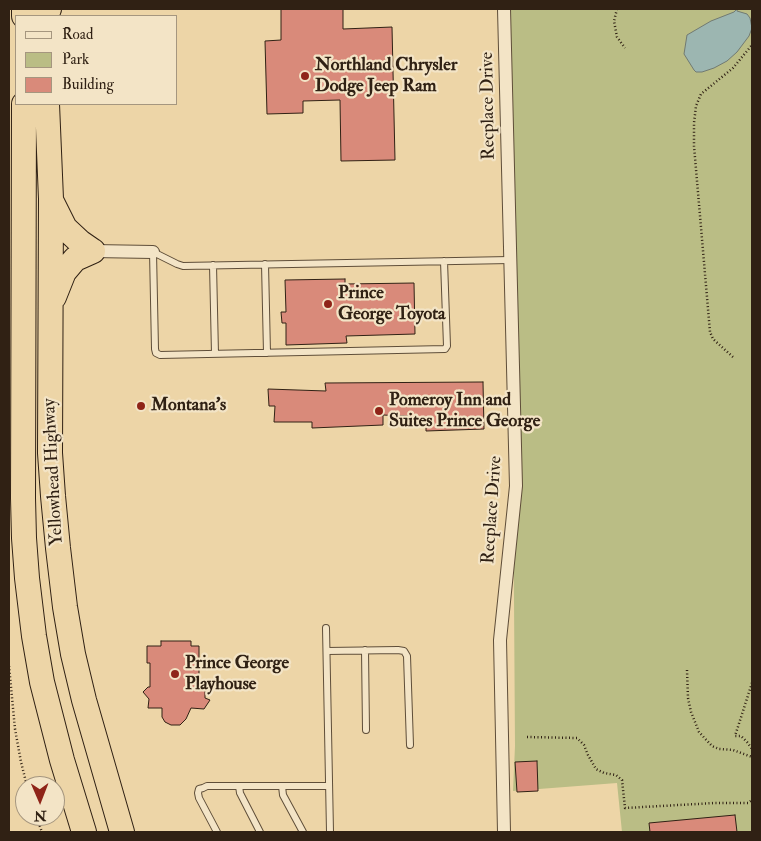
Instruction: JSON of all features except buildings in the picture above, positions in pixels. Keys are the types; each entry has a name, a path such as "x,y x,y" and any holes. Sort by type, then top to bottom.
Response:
{"highway":[{"name":"Yellowhead Highway","path":"24,105 24,538 34,636 42,682 62,760 84,832"},
{"name":"Yellowhead Highway","path":"47,105 51,199 50,453 58,548 73,654 84,700 122,832"},
{"path":"51,199 65,228 93,251"},
{"path":"50,311 64,272 75,259 93,251"},
{"path":"9,343 23,304"},
{"path":"9,406 24,441"},
{"path":"62,760 78,832"}],"street":[{"name":"Recplace Drive","path":"504,9 516,486 500,640 504,832"},
{"path":"93,251 153,252"}],"lane":[{"path":"444,261 447,346 445,349 160,355 156,353 153,252 183,266 265,264 444,261 510,260"},
{"path":"265,264 267,353"},
{"path":"214,265 215,354"},
{"path":"326,628 330,832"},
{"path":"365,650 366,730"},
{"path":"327,651 404,651 407,656 410,745"},
{"path":"217,832 199,798 199,789 207,786 328,786"},
{"path":"239,786 240,794 260,832"},
{"path":"282,786 283,796 303,832"}],"path":[{"path":"617,9 614,21 617,37 626,48"},
{"path":"733,357 713,339 710,332 694,123 696,106 701,94 734,68 752,45"},
{"path":"9,666 15,729 24,776"},
{"path":"687,670 690,712 699,732 712,746 719,749 733,750 752,757"},
{"path":"752,683 735,736 741,736 752,749"},
{"path":"527,737 577,738 584,745 596,769 616,775 622,780 625,808 715,802 748,803 752,800"}],"green space":[{"path":"510,9 752,9 752,832 622,832 617,783 513,791 515,746"}],"water":[{"path":"737,9 737,11 747,14 750,18 752,28 749,36 737,52 727,61 714,68 696,72 684,54 687,35"}],"place":[{"name":"Northland Chrysler Dodge Jeep Ram","path":"305,76"},
{"name":"Prince George Toyota","path":"328,304"},
{"name":"Montana's","path":"141,406"},
{"name":"Pomeroy Inn and Suites Prince George","path":"379,411"},
{"name":"Prince George Playhouse","path":"175,674"}]}
